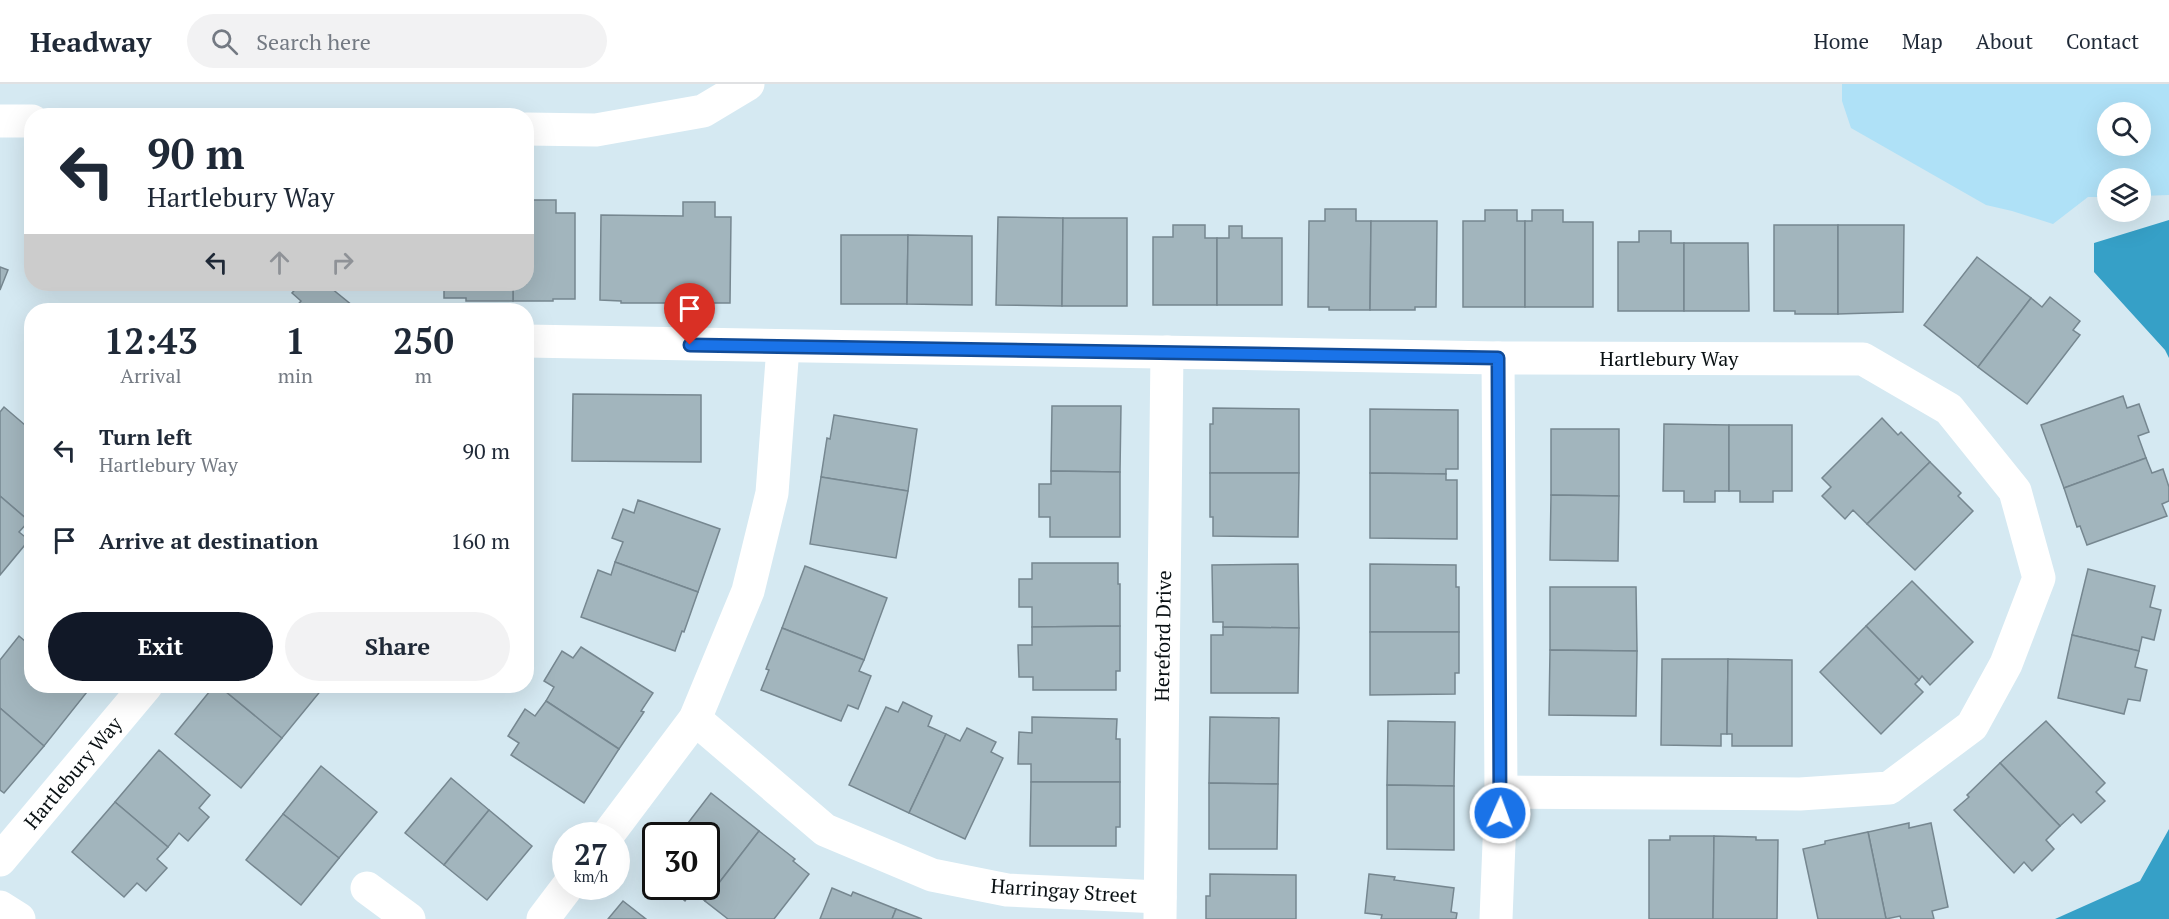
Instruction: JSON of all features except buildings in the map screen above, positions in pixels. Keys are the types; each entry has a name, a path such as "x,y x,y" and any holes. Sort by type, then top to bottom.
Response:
{"street":[{"path":"534,129 596,130 704,111 748,84"},
{"path":"0,121 24,121"},
{"name":"Hartlebury Way","path":"534,341 1498,358 1863,359 1949,409 2015,491 2039,578 2006,664 1972,726 1889,788 1800,794 1501,792"},
{"path":"618,822 695,719 748,591 772,493 783,347"},
{"name":"Hereford Drive","path":"1160,908 1167,352"},
{"path":"1496,919 1501,792 1498,358"},
{"name":"Hartlebury Way","path":"0,860 140,693"},
{"name":"Harringay Street","path":"695,719 825,830 932,875 1007,890 1160,908"},
{"path":"368,888 409,919"},
{"path":"543,919 557,900"},
{"path":"0,907 19,919"}],"shaded area":[{"path":"1842,84 2169,84 2169,195 2151,196 2151,168 2097,168 2097,197 2088,197 2053,224 1986,205 1851,128 1842,101"}],"water":[{"path":"2169,220 2169,358 2165,350 2094,272 2094,243"},
{"path":"2169,829 2169,919 2055,919 2140,881"}],"route":[{"path":"690,345 1498,358 1500,813"}]}
